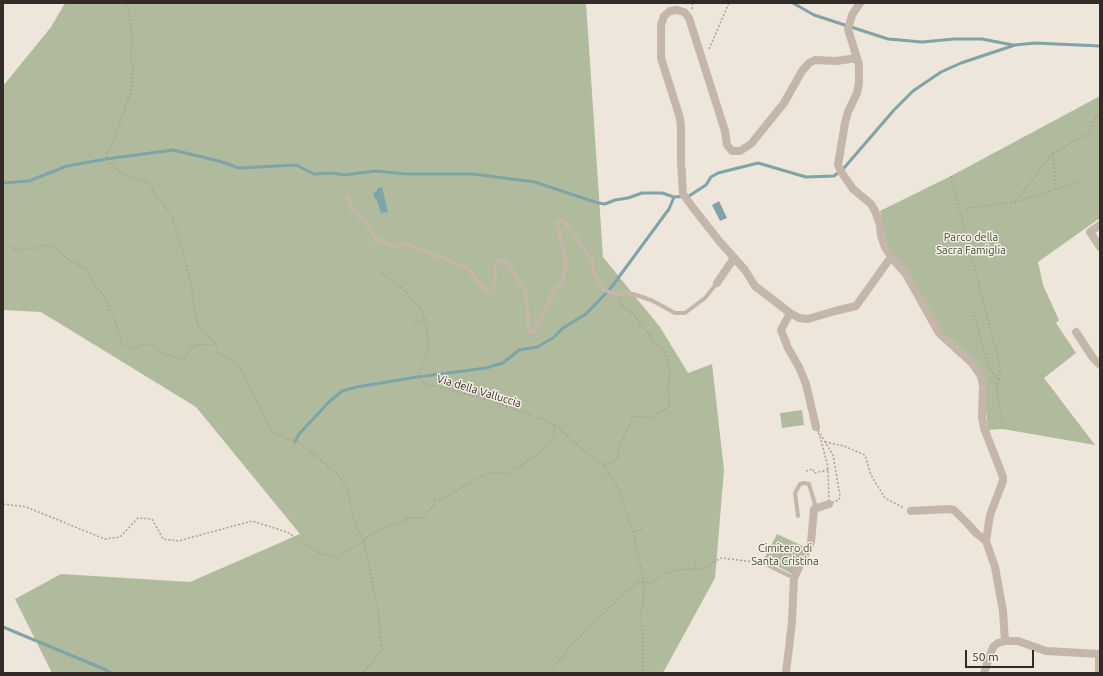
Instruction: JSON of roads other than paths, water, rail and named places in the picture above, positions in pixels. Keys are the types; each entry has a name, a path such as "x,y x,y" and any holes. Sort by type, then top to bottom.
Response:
{"street":[{"path":"860,3 854,12 849,26 859,65 859,83 857,93 848,112 838,162 840,170 853,189 870,204 875,211 880,225 881,236 891,257 906,274 939,333 972,363 981,376 983,386 982,416 984,428 1003,477 1003,481 990,515 986,541 995,567 1003,611 1005,641"},
{"path":"857,58 836,61 815,60 809,63 776,114 751,144 745,148 732,151 727,145 689,18 684,12 677,10 670,11 664,16 661,25 661,58 680,118 683,194 745,270 755,286 790,313 799,318 808,319 856,306 891,257"},
{"path":"1100,225 1090,232 1100,247"},
{"path":"717,283 734,258"},
{"path":"790,313 781,330 806,384 816,427"},
{"path":"1076,332 1092,358 1100,365"},
{"path":"786,673 792,622 794,578 811,542 814,509 829,504"},
{"path":"911,511 948,508 954,510 976,533 986,541"},
{"path":"984,673 993,647 998,643 1005,641 1018,641 1046,651 1100,654 1099,673"}],"lane":[{"path":"348,198 352,210 366,223 376,239 395,246 407,244 468,268 488,293 493,291 495,282 494,268 499,260 506,262 525,291 529,332 535,331 552,294 562,283 566,263 557,224 559,220 565,222 592,260 595,276 602,289 612,293 633,294 650,300 675,313 685,313 705,298 717,283"},
{"path":"798,516 795,493 800,484 809,484 815,504 814,509"},
{"path":"761,562 794,578"}],"water":[{"path":"382,187 388,212 381,213 373,193 376,192 378,188"},
{"path":"719,201 727,218 720,221 712,205"}],"waterway":[{"path":"793,3 814,15 888,39 922,42 954,39 982,39 1013,45"},
{"path":"3,183 29,181 67,166 173,150 219,161 239,168 296,165 314,174 333,173 344,175 375,171 407,174 473,174 535,182 605,204 642,193 662,193 674,197 689,196 706,185 711,177 718,173 758,163 806,177 834,176 844,168 894,110 913,91 941,72 961,63 1015,45 1035,43 1100,46"},
{"path":"295,442 299,434 329,402 342,391 417,377 486,368 503,363 519,350 537,347 553,338 563,328 586,314 610,289 669,209 674,197"},
{"path":"3,627 111,673"}],"park label":[{"name":"Parco della Sacra Famiglia","path":"971,243"},
{"name":"Cimitero di Santa Cristina","path":"785,554"}]}
